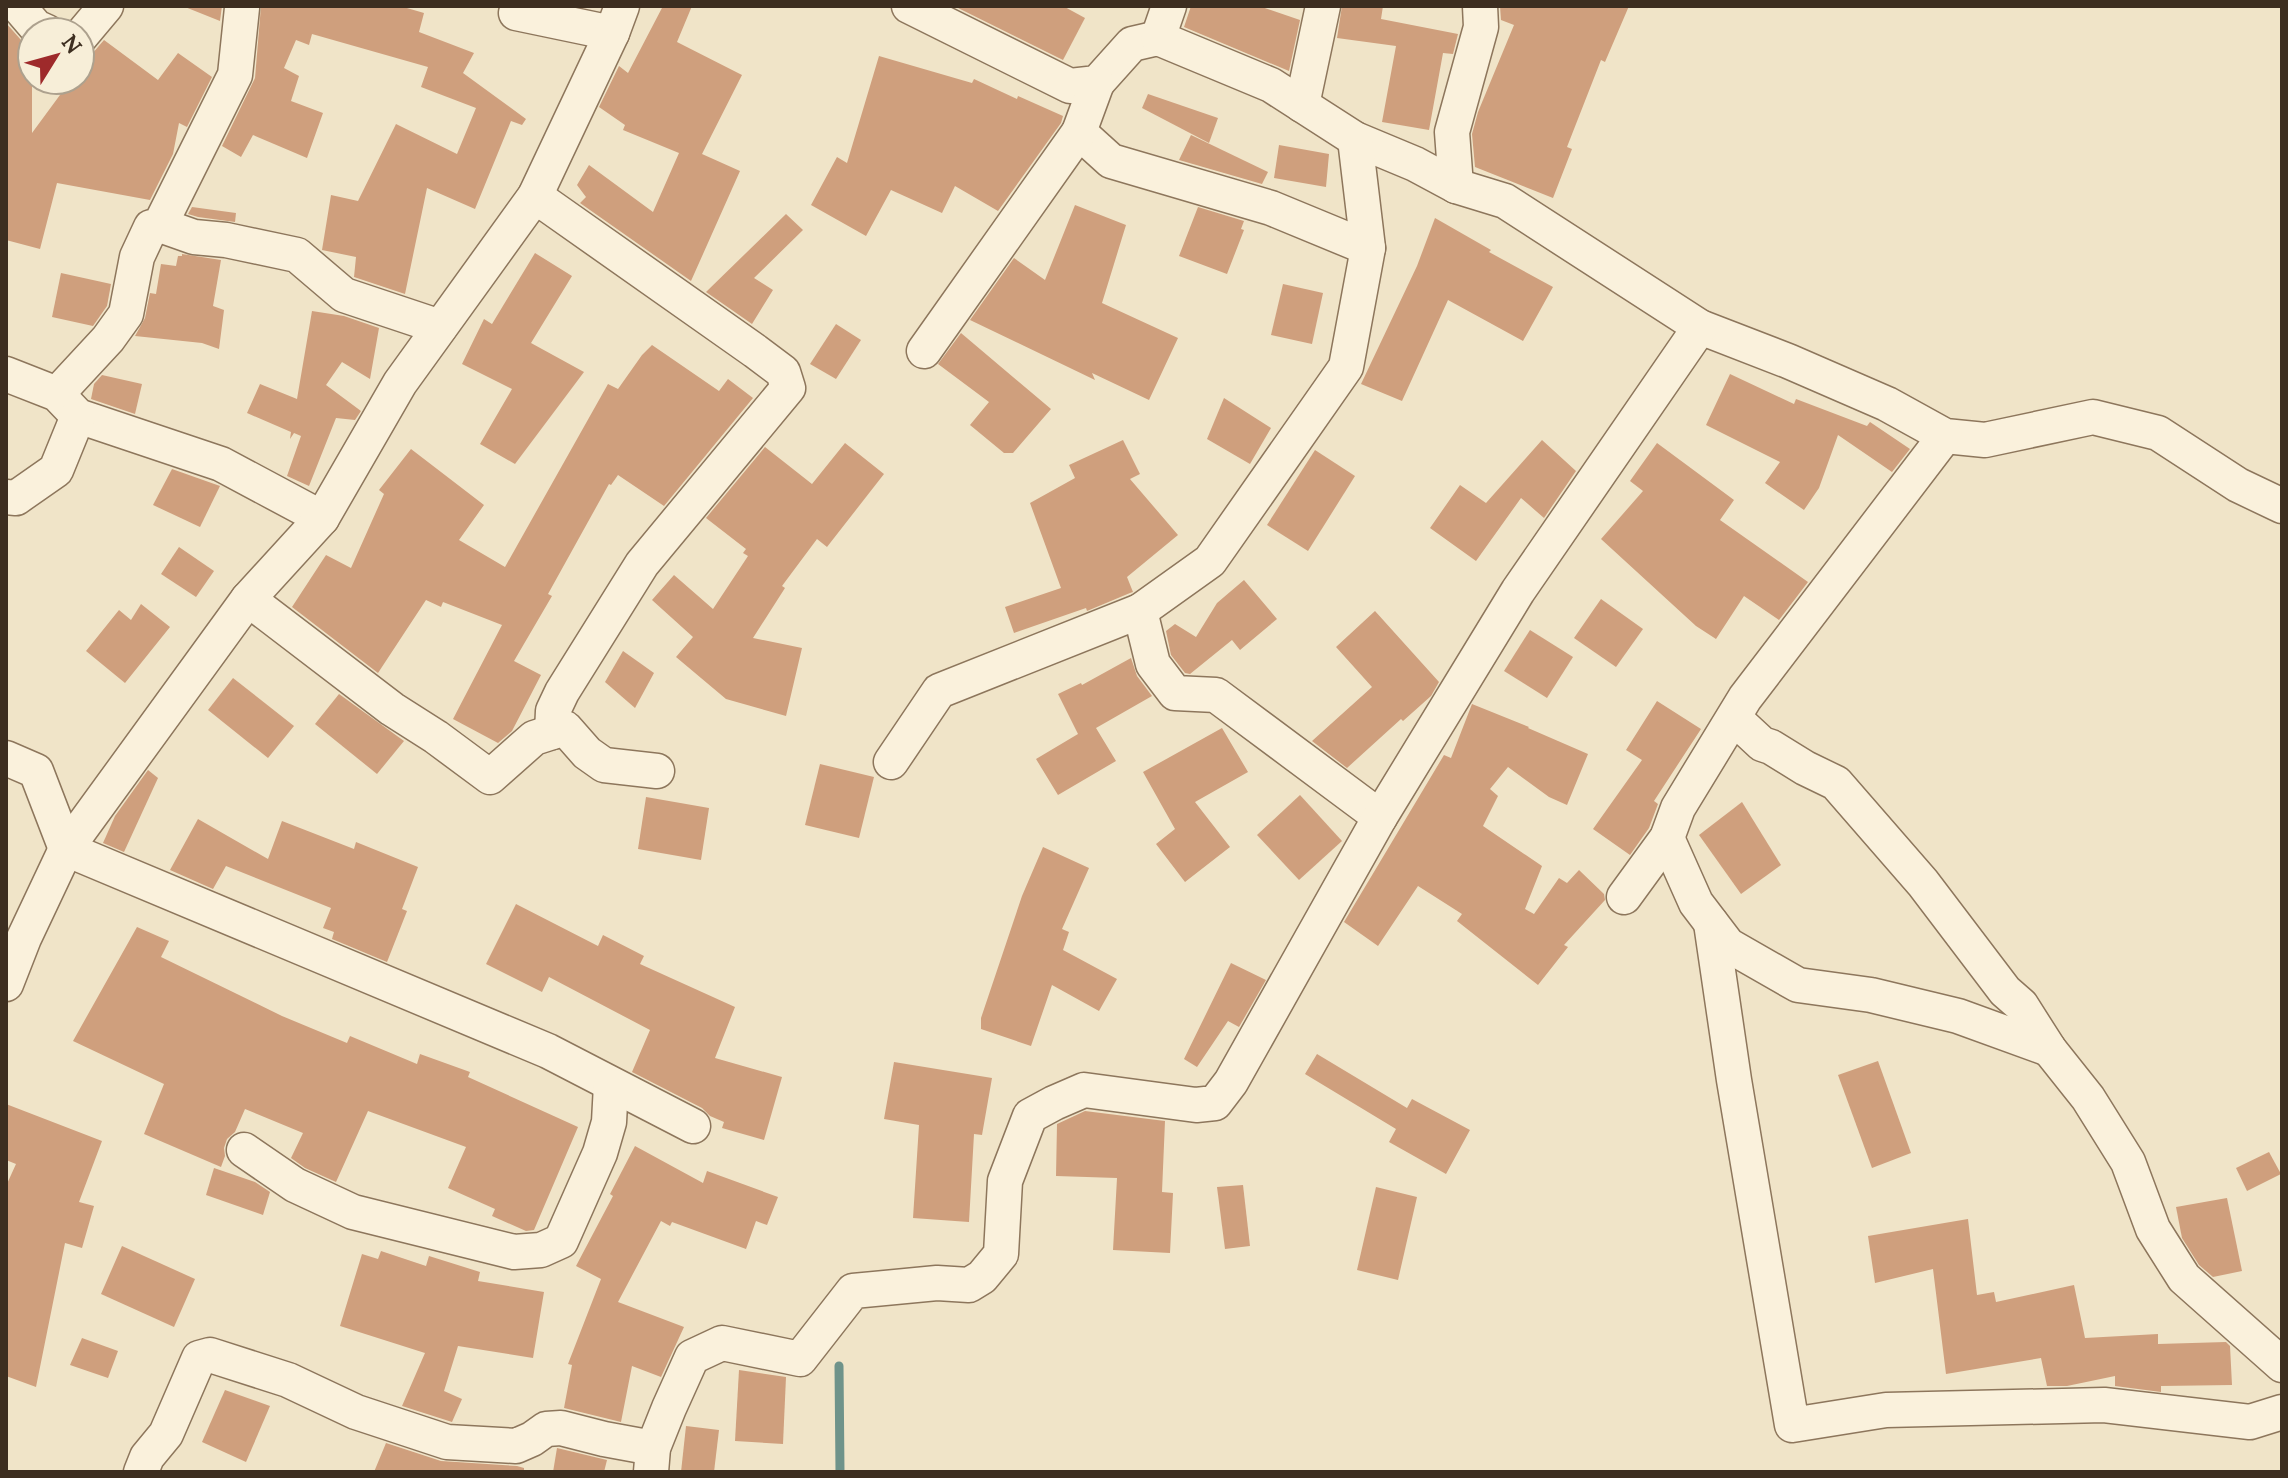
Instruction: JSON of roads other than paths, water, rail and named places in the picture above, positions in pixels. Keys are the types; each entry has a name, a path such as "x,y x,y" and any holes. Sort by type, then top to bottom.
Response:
{"street":[{"path":"909,6 1070,86 1097,83"},
{"path":"1158,38 1169,6"},
{"path":"1302,105 1323,6"},
{"path":"1456,186 1452,132 1481,27 1480,6"},
{"path":"160,225 235,75 242,8"},
{"path":"6,984 15,935 66,849 248,599 322,518 400,383 535,196 617,20 516,13"},
{"path":"924,351 1079,132 1097,83 1132,44 1158,38 1271,85 1355,139 1415,164 1456,186 1505,201 1700,327 1887,404 1945,436 1985,440 2093,417 2158,433 2238,485 2282,506"},
{"path":"1079,132 1111,161 1271,208 1368,248"},
{"path":"1415,164 1452,132"},
{"path":"891,762 939,691 1140,611 1210,561 1346,367 1368,248 1355,139"},
{"path":"535,196 783,372 788,388 642,564 562,692 553,711 552,732"},
{"path":"6,497 16,498 56,470 68,405 126,314 137,257 151,227 160,225 194,237 226,240 297,255 344,295 440,327"},
{"path":"141,1472 147,1457 166,1434 199,1358 210,1355 288,1380 356,1412 447,1442 516,1446 546,1429 561,1428 604,1439 652,1460 669,1408 692,1357 722,1343 800,1359 853,1291 937,1283 969,1285 982,1277 1001,1254 1005,1181 1030,1116 1084,1090 1196,1105 1215,1103 1231,1082 1380,817 1518,591 1700,327"},
{"path":"6,374 68,405 221,464 322,518"},
{"path":"1624,897 1667,838 1678,808 1745,698 1945,436"},
{"path":"248,599 392,709 490,777 534,738 565,728 587,753 604,765 657,771"},
{"path":"1140,611 1153,664 1175,693 1216,695 1380,817"},
{"path":"1734,718 1762,744 1836,783 1923,883 2005,991 2021,1005 2049,1049 2088,1098 2128,1162 2153,1229 2184,1278 2282,1365"},
{"path":"6,758 36,771 66,849 548,1051 693,1126"},
{"path":"1667,838 1696,903 1728,945 1798,985 1871,995 1958,1016 2049,1049"},
{"path":"1711,923 1792,1425 1886,1410 1914,1409 2104,1405 2250,1422 2282,1412"},
{"path":"244,1150 295,1185 353,1212 514,1252 541,1250 561,1241 600,1153 609,1122 611,1085"}],"waterway":[{"path":"839,1366 840,1472"}]}
